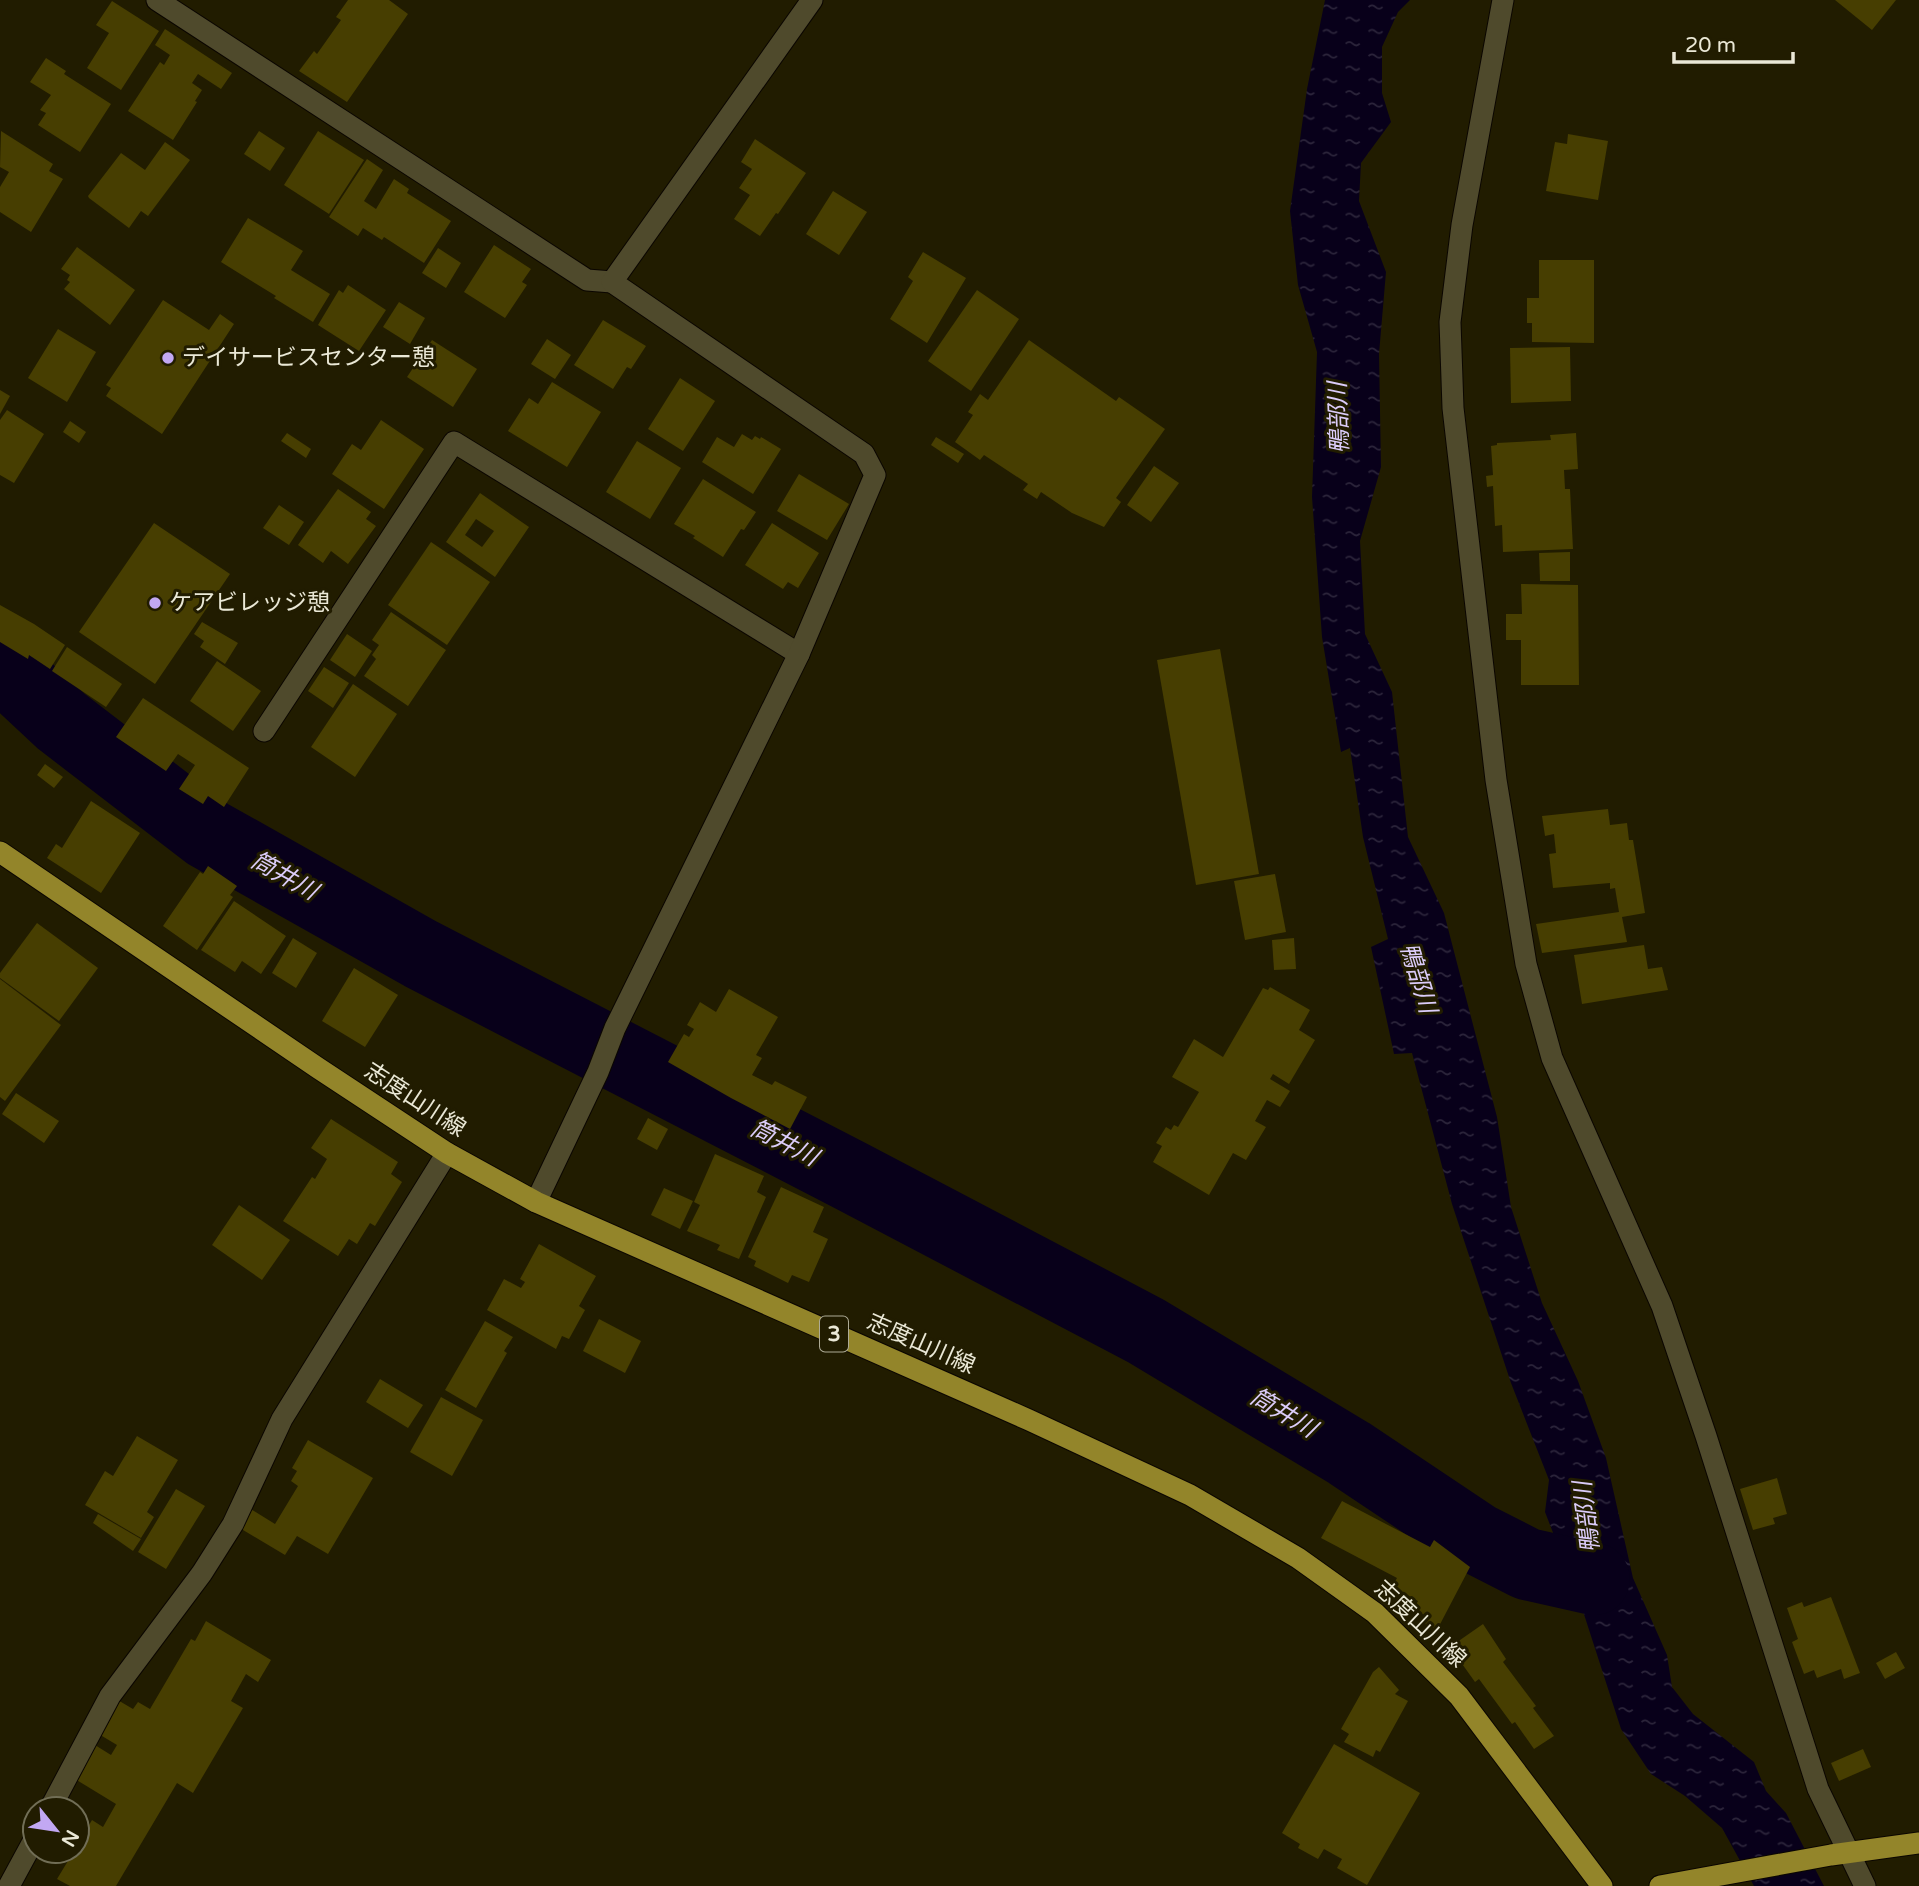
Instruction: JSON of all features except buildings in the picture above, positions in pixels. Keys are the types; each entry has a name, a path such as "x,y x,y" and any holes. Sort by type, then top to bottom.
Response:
{"main road":[{"name":"志度山川線","path":"0,852 447,1153 536,1202 1029,1420 1191,1495 1298,1558 1375,1613 1459,1696 1602,1886"},
{"path":"1660,1886 1919,1843"}],"street":[{"path":"157,0 587,280 612,282 864,454 875,475 799,654 615,1028 598,1072 536,1202"},
{"path":"612,282 812,0"},
{"path":"1503,0 1462,225 1450,321 1453,408 1496,780 1526,964 1552,1058 1662,1306 1840,1854 1864,1886"},
{"path":"264,731 454,442 799,654"},
{"path":"57,1795 110,1696 202,1573 233,1524 282,1419 447,1153"},
{"path":"9,1886 21,1864"}],"water":[{"name":"鴨部川","path":"1325,0 1410,0 1398,12 1382,47 1382,93 1391,122 1361,163 1359,201 1386,272 1379,354 1381,467 1360,541 1365,634 1392,692 1408,837 1444,913 1497,1117 1511,1207 1542,1303 1578,1381 1606,1458 1633,1578 1667,1655 1672,1687 1693,1714 1754,1762 1766,1791 1786,1813 1824,1886 1754,1886 1722,1828 1685,1796 1651,1774 1621,1729 1581,1605 1545,1512 1549,1480 1511,1383 1452,1204 1412,1053 1394,1054 1371,947 1388,939 1363,837 1350,748 1341,752 1322,637 1312,497 1317,352 1298,285 1290,211 1307,89"}],"waterway":[{"name":"筒井川","path":"0,664 61,721 208,834 421,954 1146,1331 1349,1453 1476,1538 1527,1564 1594,1579"}],"place":[{"name":"デイサービスセンター憩","path":"168,358"},
{"name":"ケアビレッジ憩","path":"155,603"}]}
